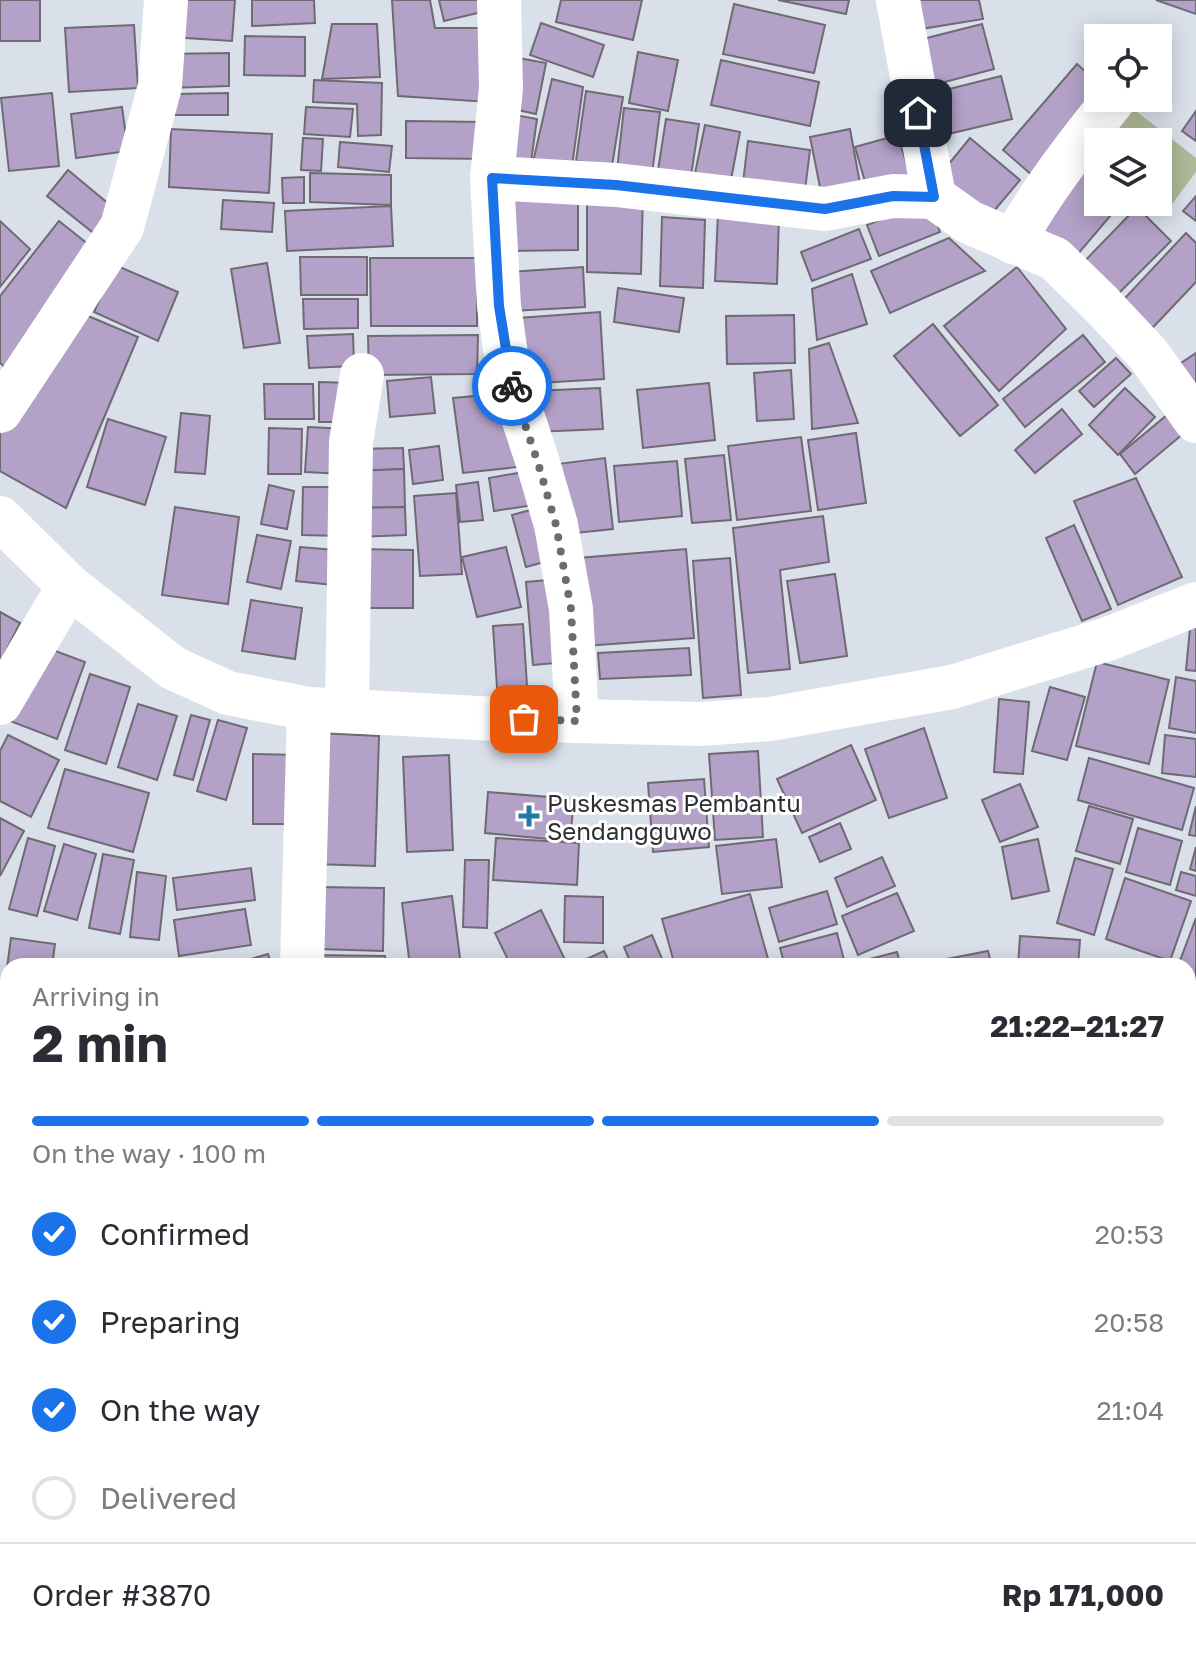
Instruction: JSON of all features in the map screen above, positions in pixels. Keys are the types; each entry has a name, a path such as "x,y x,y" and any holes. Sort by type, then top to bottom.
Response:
{"street":[{"path":"0,411 122,227 160,86 166,0"},
{"path":"499,0 501,88 492,178 499,306 509,375 556,525 571,609 577,721"},
{"path":"898,0 934,197"},
{"path":"1013,242 1066,159 1104,112"},
{"path":"492,178 616,185 825,209 893,196 934,197 969,222 1055,259 1148,354 1196,421"},
{"path":"303,958 351,442 362,375"},
{"path":"0,518 69,586 173,668 228,693 328,710 700,724 770,719 952,687 1108,639 1196,604"},
{"path":"0,703 69,586"}],"green space":[{"path":"1121,112 1137,112 1158,128 1109,128"},
{"path":"1172,139 1196,158 1196,172 1172,204"}],"building":[{"path":"0,0 40,0 40,41 0,41"},
{"path":"172,0 235,0 232,41 170,37"},
{"path":"252,0 314,0 315,23 252,26"},
{"path":"392,0 430,0 435,28 487,28 489,102 398,96"},
{"path":"439,0 484,0 486,11 444,21"},
{"path":"561,0 642,0 633,40 556,22"},
{"path":"778,0 849,0 846,14"},
{"path":"910,0 979,0 983,19 915,30"},
{"path":"1156,0 1196,0 1196,14"},
{"path":"734,4 825,25 814,73 723,54"},
{"path":"541,23 604,45 593,77 530,55"},
{"path":"332,24 377,24 380,77 322,79"},
{"path":"982,24 994,69 922,88 911,42"},
{"path":"134,25 138,88 69,92 65,28"},
{"path":"245,36 305,37 305,76 244,75"},
{"path":"638,52 678,60 668,111 629,103"},
{"path":"229,53 229,86 168,88 167,54"},
{"path":"513,57 546,63 536,114 504,107"},
{"path":"721,60 819,82 810,126 711,105"},
{"path":"1077,64 1084,70 1086,112 1033,176 1003,150"},
{"path":"1001,76 1012,119 944,135 933,93"},
{"path":"552,79 583,87 572,166 533,162"},
{"path":"314,80 382,83 381,135 358,136 357,104 313,102"},
{"path":"586,91 623,97 612,166 576,161"},
{"path":"52,93 59,166 9,171 1,98"},
{"path":"228,93 228,115 174,115 173,94"},
{"path":"122,107 128,151 76,158 71,114"},
{"path":"306,107 353,109 350,137 304,134"},
{"path":"624,108 660,112 652,174 617,170"},
{"path":"1196,111 1196,141 1182,131"},
{"path":"504,113 537,119 531,162 501,161"},
{"path":"666,119 699,124 690,182 657,177"},
{"path":"406,121 485,122 485,159 406,158"},
{"path":"705,125 740,132 730,185 694,178"},
{"path":"171,129 272,134 269,193 169,187"},
{"path":"850,129 861,189 822,197 810,137"},
{"path":"898,135 911,179 868,192 855,147"},
{"path":"303,138 323,139 321,171 301,170"},
{"path":"970,138 1020,180 983,224 934,182"},
{"path":"748,141 810,150 804,198 742,191"},
{"path":"340,142 392,146 389,172 338,167"},
{"path":"1084,169 1084,216 1110,216 1072,261 1034,228"},
{"path":"68,170 116,210 96,235 47,196"},
{"path":"310,173 391,175 391,205 310,202"},
{"path":"304,177 304,203 283,203 282,178"},
{"path":"578,191 578,250 509,251 508,192"},
{"path":"587,193 643,193 641,274 587,272"},
{"path":"1196,196 1196,221 1183,211"},
{"path":"223,200 274,203 272,232 221,229"},
{"path":"928,201 940,232 879,256 867,225"},
{"path":"391,206 393,246 287,251 285,211"},
{"path":"718,213 779,215 777,284 715,281"},
{"path":"1128,216 1146,216 1171,241 1109,303 1076,270"},
{"path":"662,217 705,220 703,288 660,286"},
{"path":"0,221 30,249 0,287"},
{"path":"59,221 99,253 7,369 0,363 0,296"},
{"path":"859,229 871,259 812,281 801,252"},
{"path":"1186,233 1196,243 1196,282 1141,340 1112,312"},
{"path":"949,238 985,271 890,313 871,271"},
{"path":"300,257 367,257 367,295 301,295"},
{"path":"370,258 477,258 477,326 371,326"},
{"path":"267,263 280,343 244,348 231,269"},
{"path":"115,265 178,292 158,341 94,312"},
{"path":"583,267 585,307 512,311 509,272"},
{"path":"1017,267 1066,329 999,391 944,326"},
{"path":"852,274 867,324 817,340 812,289"},
{"path":"618,288 684,298 679,332 614,322"},
{"path":"303,299 358,299 358,328 304,329"},
{"path":"600,312 604,379 523,384 518,318"},
{"path":"81,313 138,337 66,508 0,471 0,423"},
{"path":"794,315 795,363 727,364 726,316"},
{"path":"933,324 998,405 960,436 894,356"},
{"path":"353,334 354,366 309,368 307,336"},
{"path":"478,335 477,374 369,375 368,336"},
{"path":"1083,335 1105,362 1025,427 1003,399"},
{"path":"829,343 858,423 812,429 809,349"},
{"path":"1196,353 1196,407 1172,369"},
{"path":"1116,358 1131,374 1094,407 1079,391"},
{"path":"791,370 794,419 757,421 754,373"},
{"path":"431,377 435,413 390,417 387,381"},
{"path":"319,382 353,383 352,422 319,422"},
{"path":"709,383 715,440 643,448 637,390"},
{"path":"264,384 313,384 314,419 265,419"},
{"path":"600,388 603,429 534,432 532,391"},
{"path":"1125,388 1155,417 1118,455 1089,425"},
{"path":"497,394 518,467 463,473 453,398"},
{"path":"1062,409 1082,434 1035,473 1015,450"},
{"path":"181,413 210,416 205,474 175,472"},
{"path":"1167,415 1183,434 1135,474 1120,454"},
{"path":"108,419 166,437 145,505 87,487"},
{"path":"308,427 347,429 344,474 305,472"},
{"path":"269,428 302,429 301,474 268,474"},
{"path":"856,433 866,503 818,510 808,440"},
{"path":"801,437 811,511 737,520 728,446"},
{"path":"439,446 443,480 413,484 409,450"},
{"path":"403,448 404,469 354,471 354,449"},
{"path":"724,455 731,520 692,523 685,459"},
{"path":"605,458 613,529 566,534 557,464"},
{"path":"677,461 682,516 619,522 614,466"},
{"path":"404,469 405,507 356,508 354,471"},
{"path":"529,471 534,505 494,511 489,478"},
{"path":"1136,478 1182,577 1118,605 1074,501"},
{"path":"478,482 483,520 460,522 456,485"},
{"path":"269,485 294,491 287,529 261,524"},
{"path":"303,487 340,487 340,536 302,535"},
{"path":"456,493 462,574 420,576 414,496"},
{"path":"545,506 559,558 526,567 512,515"},
{"path":"175,507 239,517 228,604 162,595"},
{"path":"405,507 406,535 357,537 356,508"},
{"path":"823,516 829,562 780,570 790,669 748,673 733,528"},
{"path":"1074,525 1111,609 1082,621 1046,538"},
{"path":"257,535 291,541 281,589 247,582"},
{"path":"300,547 346,551 342,586 296,581"},
{"path":"506,547 521,607 477,617 462,557"},
{"path":"357,549 413,550 413,608 356,608"},
{"path":"686,549 694,638 585,646 578,558"},
{"path":"730,558 741,695 703,698 693,561"},
{"path":"835,574 847,656 800,663 787,581"},
{"path":"560,579 567,662 533,665 526,582"},
{"path":"251,600 302,608 295,659 242,651"},
{"path":"0,612 20,623 0,663"},
{"path":"1191,618 1196,618 1196,671 1186,670"},
{"path":"523,624 528,701 498,703 493,626"},
{"path":"37,644 85,662 57,739 10,721"},
{"path":"689,648 691,675 600,679 598,653"},
{"path":"1097,662 1169,680 1149,764 1076,746"},
{"path":"90,674 130,687 106,764 65,750"},
{"path":"1176,677 1196,681 1196,733 1169,728"},
{"path":"1050,687 1085,697 1067,760 1032,751"},
{"path":"999,699 1029,702 1023,774 994,772"},
{"path":"138,704 177,716 157,780 118,767"},
{"path":"191,715 210,720 193,780 174,775"},
{"path":"218,720 247,728 226,800 197,791"},
{"path":"924,728 947,798 889,818 865,749"},
{"path":"316,733 379,736 375,866 312,864"},
{"path":"8,735 59,760 31,817 0,801 0,751"},
{"path":"1165,735 1196,739 1196,777 1162,773"},
{"path":"851,745 876,800 802,833 777,779"},
{"path":"758,751 763,837 715,840 709,754"},
{"path":"253,754 299,755 299,824 253,824"},
{"path":"449,755 453,850 407,852 403,757"},
{"path":"1089,758 1194,788 1182,830 1078,800"},
{"path":"65,769 149,793 133,852 48,828"},
{"path":"704,779 709,847 653,852 648,783"},
{"path":"1020,784 1038,827 1000,842 982,800"},
{"name":"Puskesmas Pembantu Sendangguwo","path":"488,792 574,799 570,841 485,833"},
{"path":"1089,806 1133,819 1120,864 1076,851"},
{"path":"1196,806 1196,836 1189,835"},
{"path":"0,818 24,831 0,876"},
{"path":"840,823 851,849 820,862 809,837"},
{"path":"1138,828 1182,841 1170,885 1126,872"},
{"path":"28,838 55,846 37,916 9,909"},
{"path":"496,838 579,843 577,885 493,880"},
{"path":"776,839 782,887 722,894 716,846"},
{"path":"1038,839 1049,891 1012,899 1002,847"},
{"path":"64,844 96,854 77,920 44,911"},
{"path":"1196,847 1196,871 1190,869"},
{"path":"103,854 134,860 120,934 89,928"},
{"path":"882,857 895,886 847,907 835,878"},
{"path":"1075,858 1113,869 1094,935 1057,923"},
{"path":"465,860 489,860 487,928 463,927"},
{"path":"251,868 255,900 177,910 173,878"},
{"path":"137,872 166,876 159,940 130,937"},
{"path":"1181,872 1196,876 1196,896 1176,890"},
{"path":"1125,878 1191,901 1171,958 1161,958 1106,939"},
{"path":"317,887 384,888 383,951 317,949"},
{"path":"827,891 837,924 779,942 769,908"},
{"path":"897,893 914,931 858,955 842,916"},
{"path":"750,894 768,958 673,958 662,919"},
{"path":"452,896 460,958 409,958 402,903"},
{"path":"565,896 603,897 603,943 564,942"},
{"path":"245,909 251,945 179,956 174,920"},
{"path":"541,910 564,958 507,958 495,933"},
{"path":"1196,918 1196,958 1181,958"},
{"path":"837,933 843,958 783,958 780,948"},
{"path":"652,935 662,958 629,958 624,947"},
{"path":"1020,936 1080,940 1079,958 1019,958"},
{"path":"11,938 55,944 53,958 8,958"},
{"path":"604,951 607,958 589,958"},
{"path":"988,951 990,958 952,958"},
{"path":"897,952 899,958 874,958"},
{"path":"312,955 385,956 385,958 312,958"}],"way so far":[{"path":"512,386 556,525 571,609 577,721 524,719"}],"place":[{"name":"Puskesmas Pembantu Sendangguwo","path":"529,816"}],"route":[{"path":"512,386 499,306 492,178 616,185 825,209 893,196 934,197 918,113"}]}
